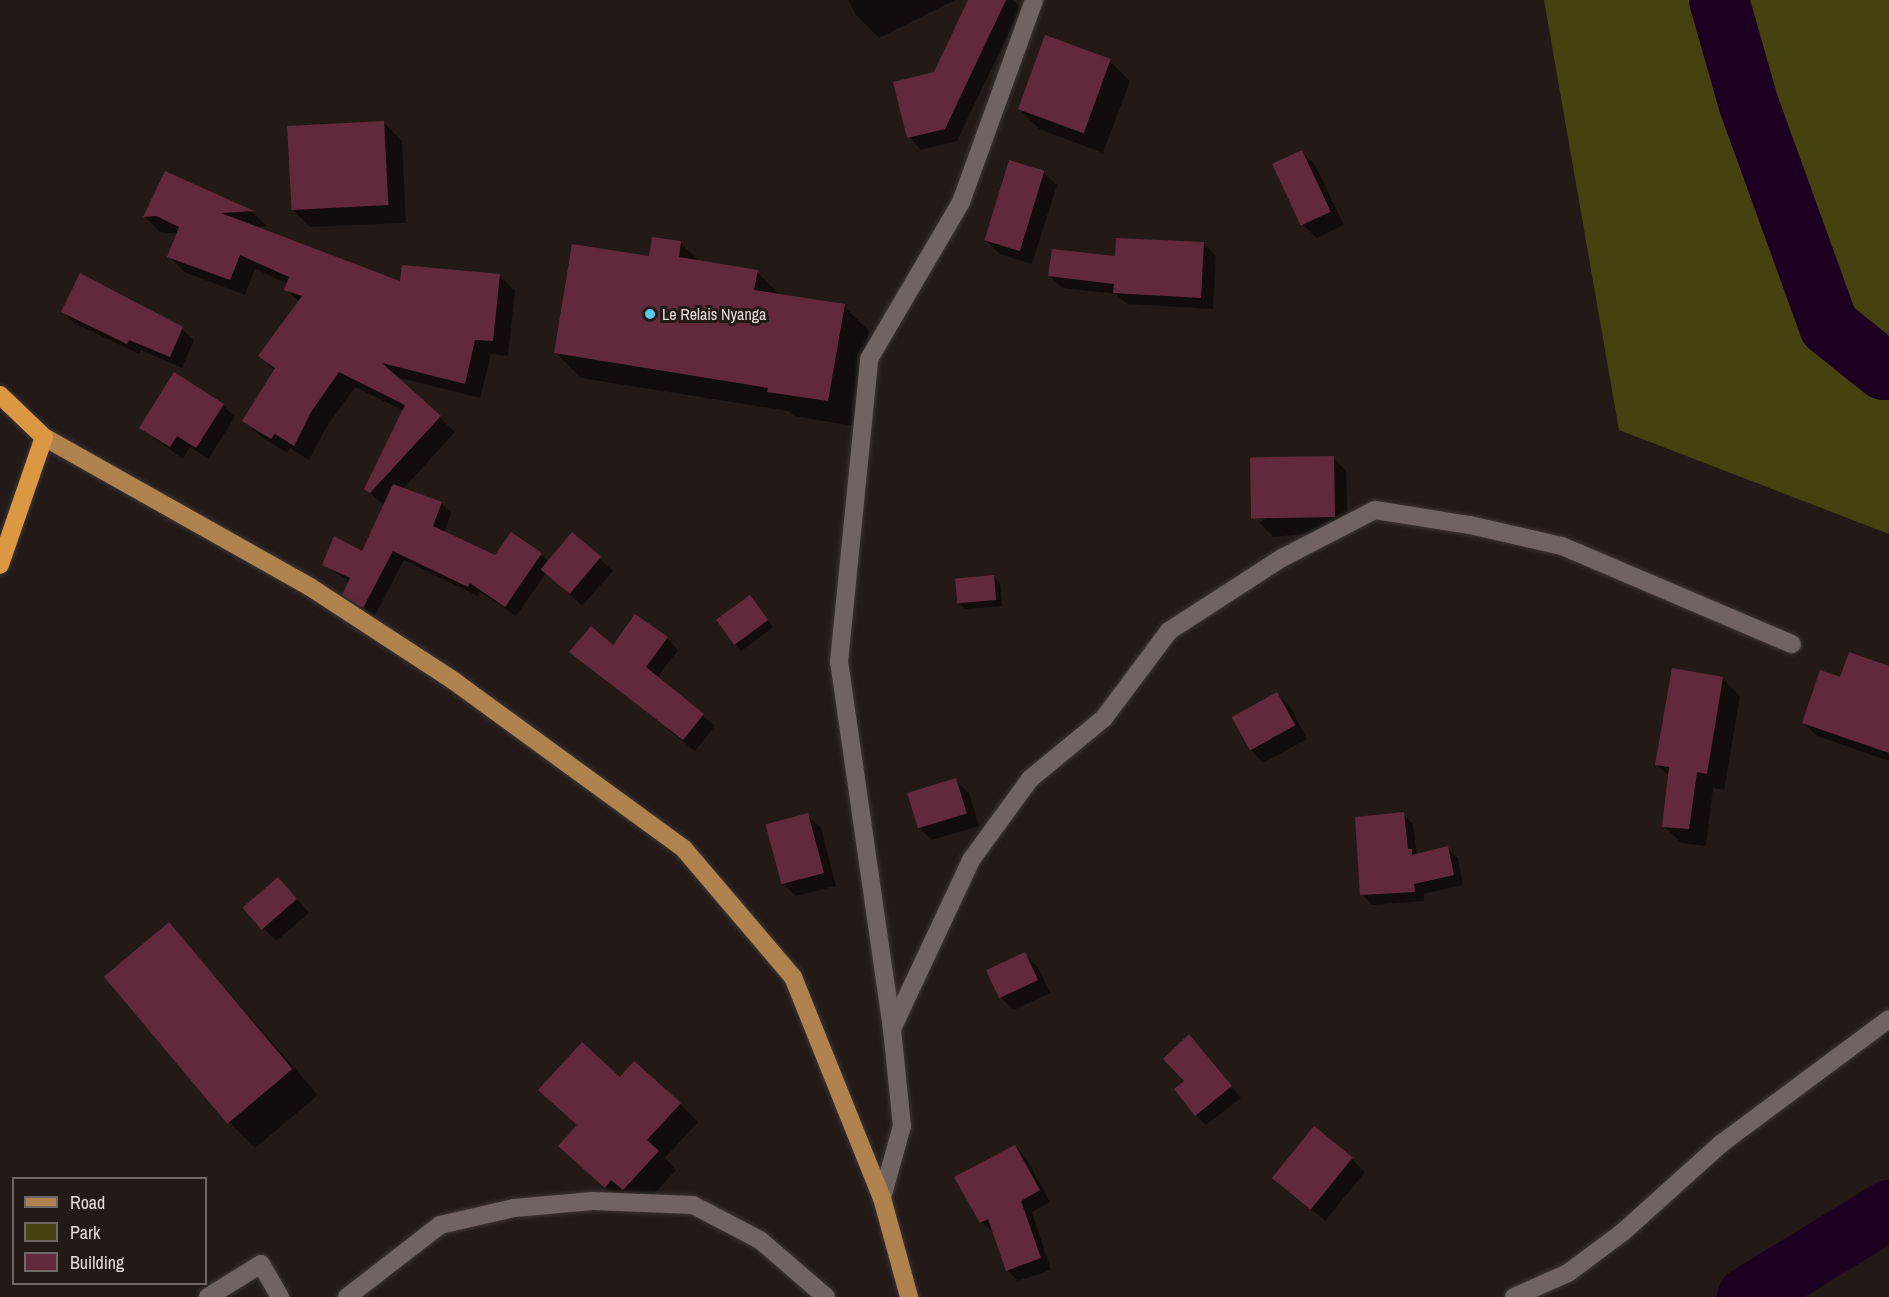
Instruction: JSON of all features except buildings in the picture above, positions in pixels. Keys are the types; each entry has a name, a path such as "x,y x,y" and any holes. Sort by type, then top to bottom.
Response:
{"highway":[{"path":"0,395 44,437 0,565"}],"main road":[{"path":"44,437 310,587 454,681 684,849 793,977 882,1198 909,1297"}],"street":[{"path":"882,1198 902,1126 892,1029 839,662 869,359 961,202 1034,0"},
{"path":"892,1029 971,860 1030,779 1104,718 1169,631 1282,558 1375,510 1470,525 1562,546 1792,644"},
{"path":"1514,1297 1568,1273 1623,1232 1722,1143 1889,1019"},
{"path":"347,1297 440,1226 514,1208 593,1201 693,1205 760,1240 826,1297"},
{"path":"207,1297 261,1264 280,1297"}],"green space":[{"path":"1544,0 1889,0 1889,534 1619,430"}],"waterway":[{"path":"1719,0 1749,105 1829,326 1884,370 1889,370"},
{"path":"1747,1297 1889,1210"}],"place":[{"name":"Le Relais Nyanga","path":"650,314"}]}
